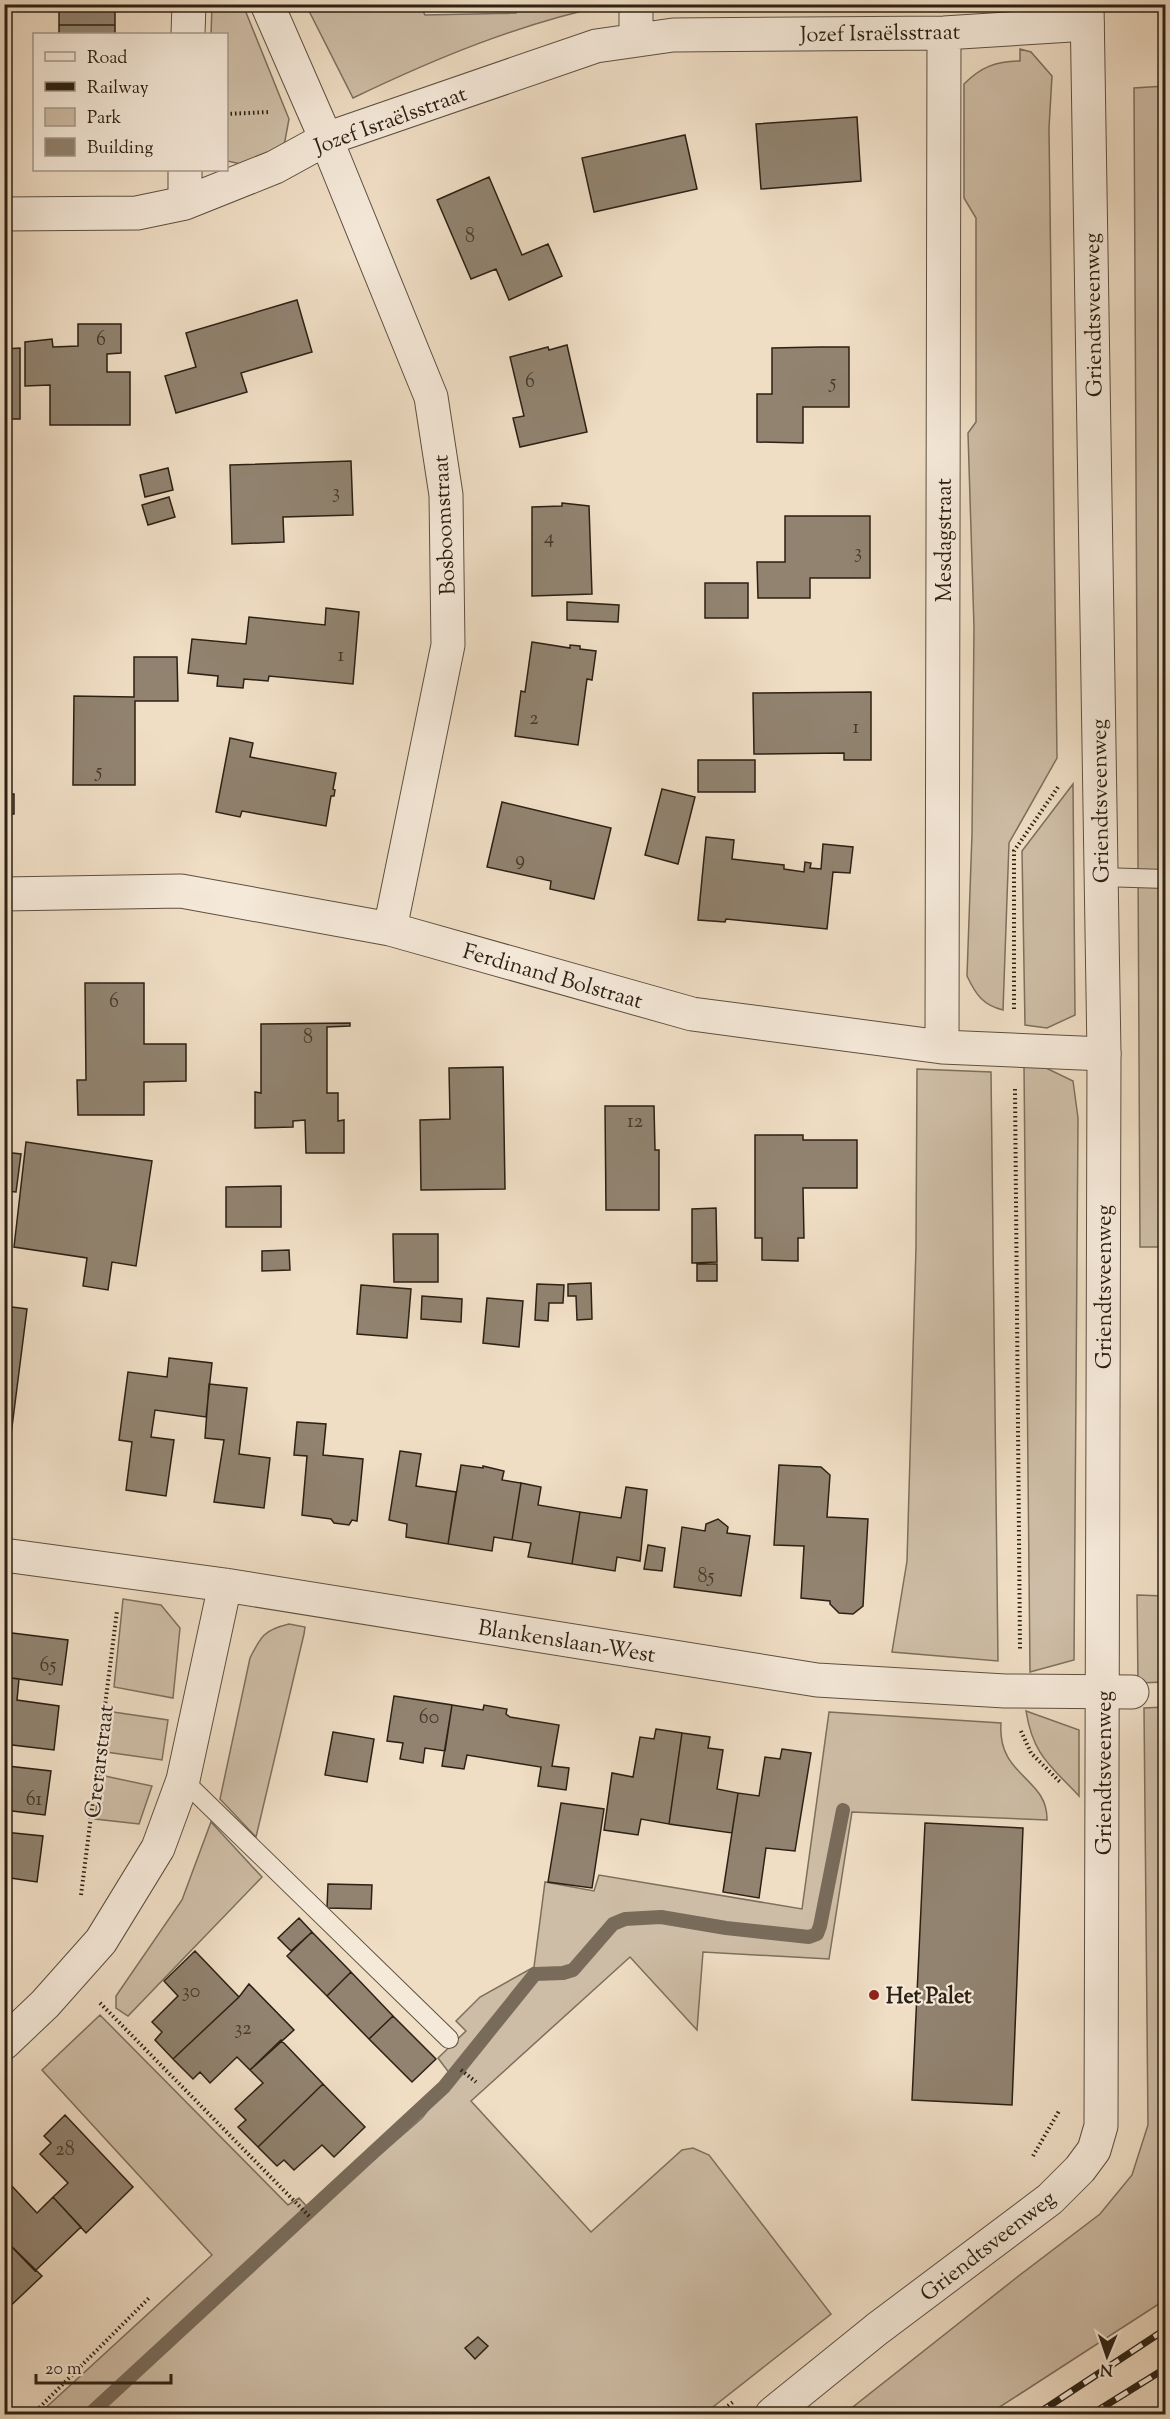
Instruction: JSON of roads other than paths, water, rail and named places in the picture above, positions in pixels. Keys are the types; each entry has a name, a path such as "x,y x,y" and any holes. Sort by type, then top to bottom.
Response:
{"street":[{"path":"188,33 189,4"},
{"name":"Bosboomstraat","path":"267,4 326,139 431,397 446,495 448,645 390,929"},
{"path":"636,4 636,39"},
{"name":"Jozef Israëlsstraat","path":"4,214 137,213 184,203 275,167 326,139 596,46 674,35 944,33 1087,14"},
{"name":"Griendtsveenweg","path":"772,2415 878,2329 1050,2199 1080,2169 1094,2150 1101,2126 1118,1692 1104,1054 1087,14"},
{"name":"Mesdagstraat","path":"942,1047 944,33"},
{"path":"184,203 185,171"},
{"name":"Ferdinand Bolstraat","path":"4,894 182,891 390,929 692,1014 942,1047 1104,1054"},
{"name":"Blankenslaan-West","path":"4,1555 225,1586 817,1680 1020,1692 1118,1692"},
{"path":"4,2043 101,1941 158,1848 183,1780 225,1586"}],"lane":[{"path":"1101,877 1166,879"},
{"path":"183,1780 449,2040"}],"waterway":[{"path":"90,2414 444,2087 535,1974 563,1973 573,1970 613,1924 625,1919 661,1917 726,1928 809,1937 817,1934 843,1810"}],"railway":[{"path":"1037,2414 1166,2329"},
{"path":"1092,2414 1166,2368"}],"place":[{"name":"Het Palet","path":"874,1995"}]}
